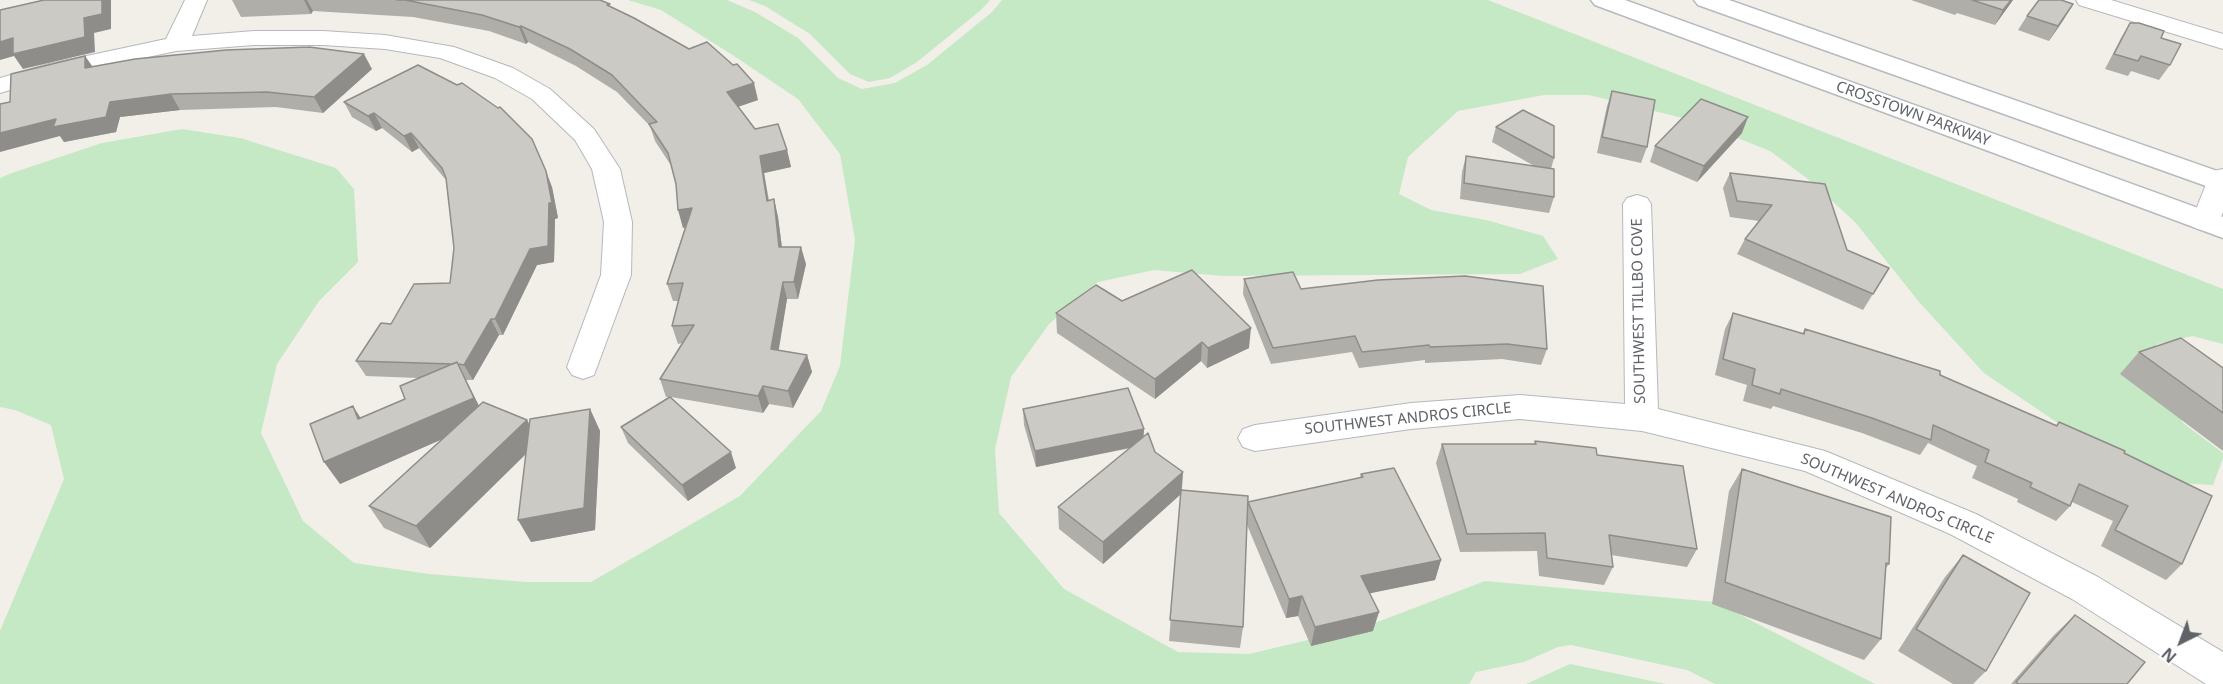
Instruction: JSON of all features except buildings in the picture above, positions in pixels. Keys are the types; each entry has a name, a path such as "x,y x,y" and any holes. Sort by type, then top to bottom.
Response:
{"main road":[{"name":"CROSSTOWN PARKWAY","path":"1604,0 2214,225"},
{"path":"1706,0 2222,181"}],"street":[{"path":"176,44 196,0"},
{"path":"2087,0 2223,42"},
{"path":"0,86 49,71 176,44 254,38 323,38 385,42 445,52 504,73 541,94 585,135 606,169 618,222 616,275 583,367"},
{"path":"2214,225 2222,181"},
{"name":"SOUTHWEST TILLBO COVE","path":"1637,204 1642,418"},
{"name":"SOUTHWEST ANDROS CIRCLE","path":"1255,438 1411,416 1520,407 1642,418 1813,460 1964,524 2085,588 2223,674"}],"green space":[{"path":"628,0 727,0 755,12 798,38 838,78 862,89 895,83 927,65 992,12 1002,0 1488,0 2223,289 2223,344 2192,336 2157,344 2153,370 2183,423 2223,453 2223,458 2213,485 2177,483 2080,438 1984,373 1920,303 1855,222 1808,179 1770,151 1695,121 1589,95 1544,95 1458,111 1408,157 1399,194 1431,210 1486,220 1543,236 1558,259 1520,274 1223,276 1154,270 1098,282 1049,324 1011,377 995,449 999,513 1064,589 1178,652 1249,654 1367,626 1485,581 1715,602 1875,684 1715,684 1687,670 1571,645 1558,647 1524,662 1476,672 1469,684 0,684 0,631 64,479 51,425 15,410 0,407 0,178 102,143 182,129 240,138 336,168 354,189 358,262 319,301 277,364 261,433 303,521 354,563 429,574 526,582 591,582 740,496 821,411 840,366 855,240 840,154 798,99 661,10"},
{"path":"749,0 990,0 917,62 890,78 869,82 850,74 810,34 765,6"},
{"path":"1570,664 1666,684 1526,684"}]}
